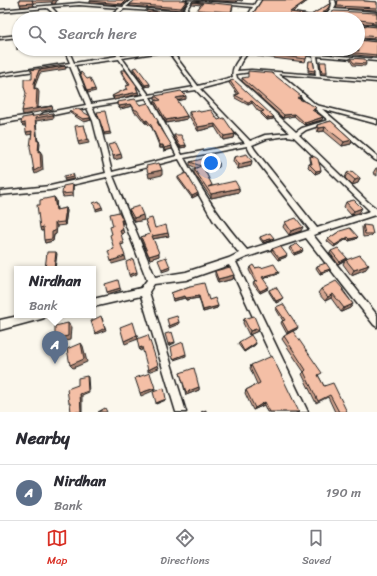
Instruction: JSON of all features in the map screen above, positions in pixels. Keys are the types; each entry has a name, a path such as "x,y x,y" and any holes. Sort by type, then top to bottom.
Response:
{"street":[{"path":"79,4 81,0"},
{"path":"117,12 133,0"},
{"path":"186,0 256,6"},
{"path":"183,12 192,0"},
{"path":"252,12 259,0"},
{"path":"330,12 334,4 333,0"},
{"path":"0,11 79,4 170,12"},
{"path":"48,7 54,12"},
{"path":"332,10 362,12"},
{"path":"365,12 377,13"},
{"path":"365,26 377,27"},
{"path":"0,38 12,37"},
{"path":"365,41 377,42"},
{"path":"69,56 96,121 109,174 152,281"},
{"path":"0,75 119,56 147,96 225,232 244,254"},
{"path":"173,56 197,88 249,144 252,151 276,180 312,233 377,322"},
{"path":"235,75 239,62 244,56"},
{"path":"315,56 318,76"},
{"path":"349,56 377,60"},
{"path":"0,122 48,115 90,106 197,88 251,71 377,81"},
{"path":"273,73 284,80 377,159"},
{"path":"235,75 367,205 377,213"},
{"path":"314,106 377,122"},
{"path":"0,192 50,188 181,157 249,144 265,137 287,134 296,135 304,129 331,121"},
{"path":"96,302 144,291 152,281 186,276 231,261 244,254 377,213"},
{"path":"231,261 303,412"},
{"path":"144,291 181,412"},
{"path":"0,325 28,318"}],"building":[{"path":"19,0 32,0 33,3 20,4"},
{"path":"126,0 122,4 90,1"},
{"path":"135,0 187,0 181,8 130,4"},
{"path":"262,0 307,0 290,12 254,12"},
{"path":"338,0 364,0 377,2 377,8 337,6"},
{"path":"192,2 233,5 231,12 197,10 203,3"},
{"path":"331,3 324,12 316,12"},
{"path":"334,11 356,12 333,12"},
{"path":"365,12 377,13 377,22 365,21"},
{"path":"365,26 377,27 377,37 365,36"},
{"path":"365,41 377,42 377,55 365,54"},
{"path":"282,56 307,56 306,59"},
{"path":"350,58 365,59 366,64 354,63"},
{"path":"309,61 313,61 315,71 308,70"},
{"path":"320,62 326,62 327,72 322,72"},
{"path":"65,66 39,70 34,83 34,89 37,88 36,108 52,106 22,111 26,93 24,79 32,79 32,71 30,70"},
{"path":"137,67 150,84 145,85 133,68"},
{"path":"121,70 125,70 137,86 138,92 113,97 112,96 126,89 128,90 126,86 130,85"},
{"path":"248,71 272,73 301,96 297,98 314,106 316,108 312,110 323,117 305,123 295,114 284,115 242,78 248,77"},
{"path":"81,72 87,79 90,78 95,89 87,91 80,73"},
{"path":"234,80 274,117 267,118 261,112 264,111 252,101 248,102 235,95 239,94 230,81"},
{"path":"181,91 186,96 176,98 187,116 166,120 155,101 161,100 155,96"},
{"path":"135,99 140,105 148,103 158,121 157,122 172,146 164,148 163,145 160,145 151,125 147,120 145,121 131,104 119,106 117,102"},
{"path":"78,109 90,116 90,118 83,119 69,111"},
{"path":"211,110 218,120 224,118 235,134 224,136 215,124 198,127 189,112"},
{"path":"105,111 110,132 104,133 97,112"},
{"path":"53,113 53,115 35,118 37,141 39,140 38,152 40,151 41,167 34,171 30,147 32,131 26,132 25,123 21,124 22,118"},
{"path":"331,121 352,140 344,142 325,127 319,128 317,125"},
{"path":"84,125 88,139 78,142 75,126"},
{"path":"174,135 181,135 186,145 180,146"},
{"path":"116,143 121,154 113,156 108,145"},
{"path":"247,154 252,161 239,164 234,157"},
{"path":"214,156 219,163 203,167 212,185 208,187 235,181 239,188 211,194 194,169 201,166 190,162"},
{"path":"310,156 318,159 321,170 316,171 309,164 312,164"},
{"path":"159,163 162,170 148,173 146,166"},
{"path":"352,171 360,178 355,180 347,173"},
{"path":"186,173 198,193 192,196 178,177"},
{"path":"73,174 73,177 64,179 64,176"},
{"path":"73,184 72,193 62,194 63,186"},
{"path":"54,197 56,210 66,208 64,222 55,223 55,231 52,232 52,239 44,240 43,227 40,228 37,205 40,205 40,200"},
{"path":"354,200 362,208 354,211 346,202"},
{"path":"99,201 102,207 96,209 93,203"},
{"path":"139,206 143,215 134,218 129,209"},
{"path":"119,212 123,220 121,220 123,230 120,230 123,241 120,242 125,256 111,261 108,251 114,249 110,235 112,234 110,227 113,226 110,214"},
{"path":"152,218 155,228 166,225 168,233 152,236 159,253 149,256 141,237 150,234 145,220"},
{"path":"296,218 303,227 291,231 285,222"},
{"path":"363,225 371,226 373,234 365,234"},
{"path":"350,228 358,237 350,239 348,237 335,245 328,239 340,231"},
{"path":"270,233 274,238 263,241 260,237"},
{"path":"297,244 303,250 295,253 290,247"},
{"path":"280,246 287,255 279,258 272,249"},
{"path":"338,248 347,258 340,262 331,251"},
{"path":"47,252 56,252 54,266 45,266"},
{"path":"360,255 369,265 354,270 346,260"},
{"path":"166,257 170,267 162,270 158,260"},
{"path":"133,259 137,272 129,275 126,262"},
{"path":"326,263 330,269 321,272 317,266"},
{"path":"274,264 279,272 262,277 269,287 260,291 254,282 257,281 250,267 253,265 255,268 261,268"},
{"path":"230,267 234,275 218,279 215,271"},
{"path":"118,280 120,288 107,292 105,284"},
{"path":"336,281 353,304 344,308 333,294 328,297 321,289"},
{"path":"204,283 209,300 215,298 218,306 203,310 199,296 186,298 185,296 173,299 171,293"},
{"path":"276,287 283,298 276,301 269,290"},
{"path":"283,304 298,327 288,332 282,321 285,320 276,307"},
{"path":"101,316 105,328 95,333 91,321"},
{"path":"177,316 179,322 169,326 167,319"},
{"path":"254,316 259,328 250,331 244,319"},
{"path":"133,322 137,335 124,341 120,327"},
{"path":"68,323 68,336 55,339 55,326"},
{"path":"293,331 322,373 318,375 324,386 333,383 347,412 339,412 330,395 318,401 304,372 306,370 284,336"},
{"path":"172,332 175,342 168,344 165,334"},
{"path":"148,335 158,365 148,370 142,347 139,348 137,339"},
{"path":"251,335 256,343 244,351 239,342"},
{"path":"183,342 186,354 173,359 171,347"},
{"path":"81,343 84,359 70,365 67,349"},
{"path":"272,356 299,412 270,412 265,402 255,408 246,390 260,383 251,365"},
{"path":"194,368 199,387 186,392 180,373"},
{"path":"150,373 155,388 140,393 135,378"},
{"path":"87,376 88,391 80,394 81,412 71,412 67,389 78,385 78,378"},
{"path":"164,388 166,399 156,403 153,392"},
{"path":"105,408 107,412 98,412"}],"place":[{"name":"Nirdhan","path":"55,364"}]}
